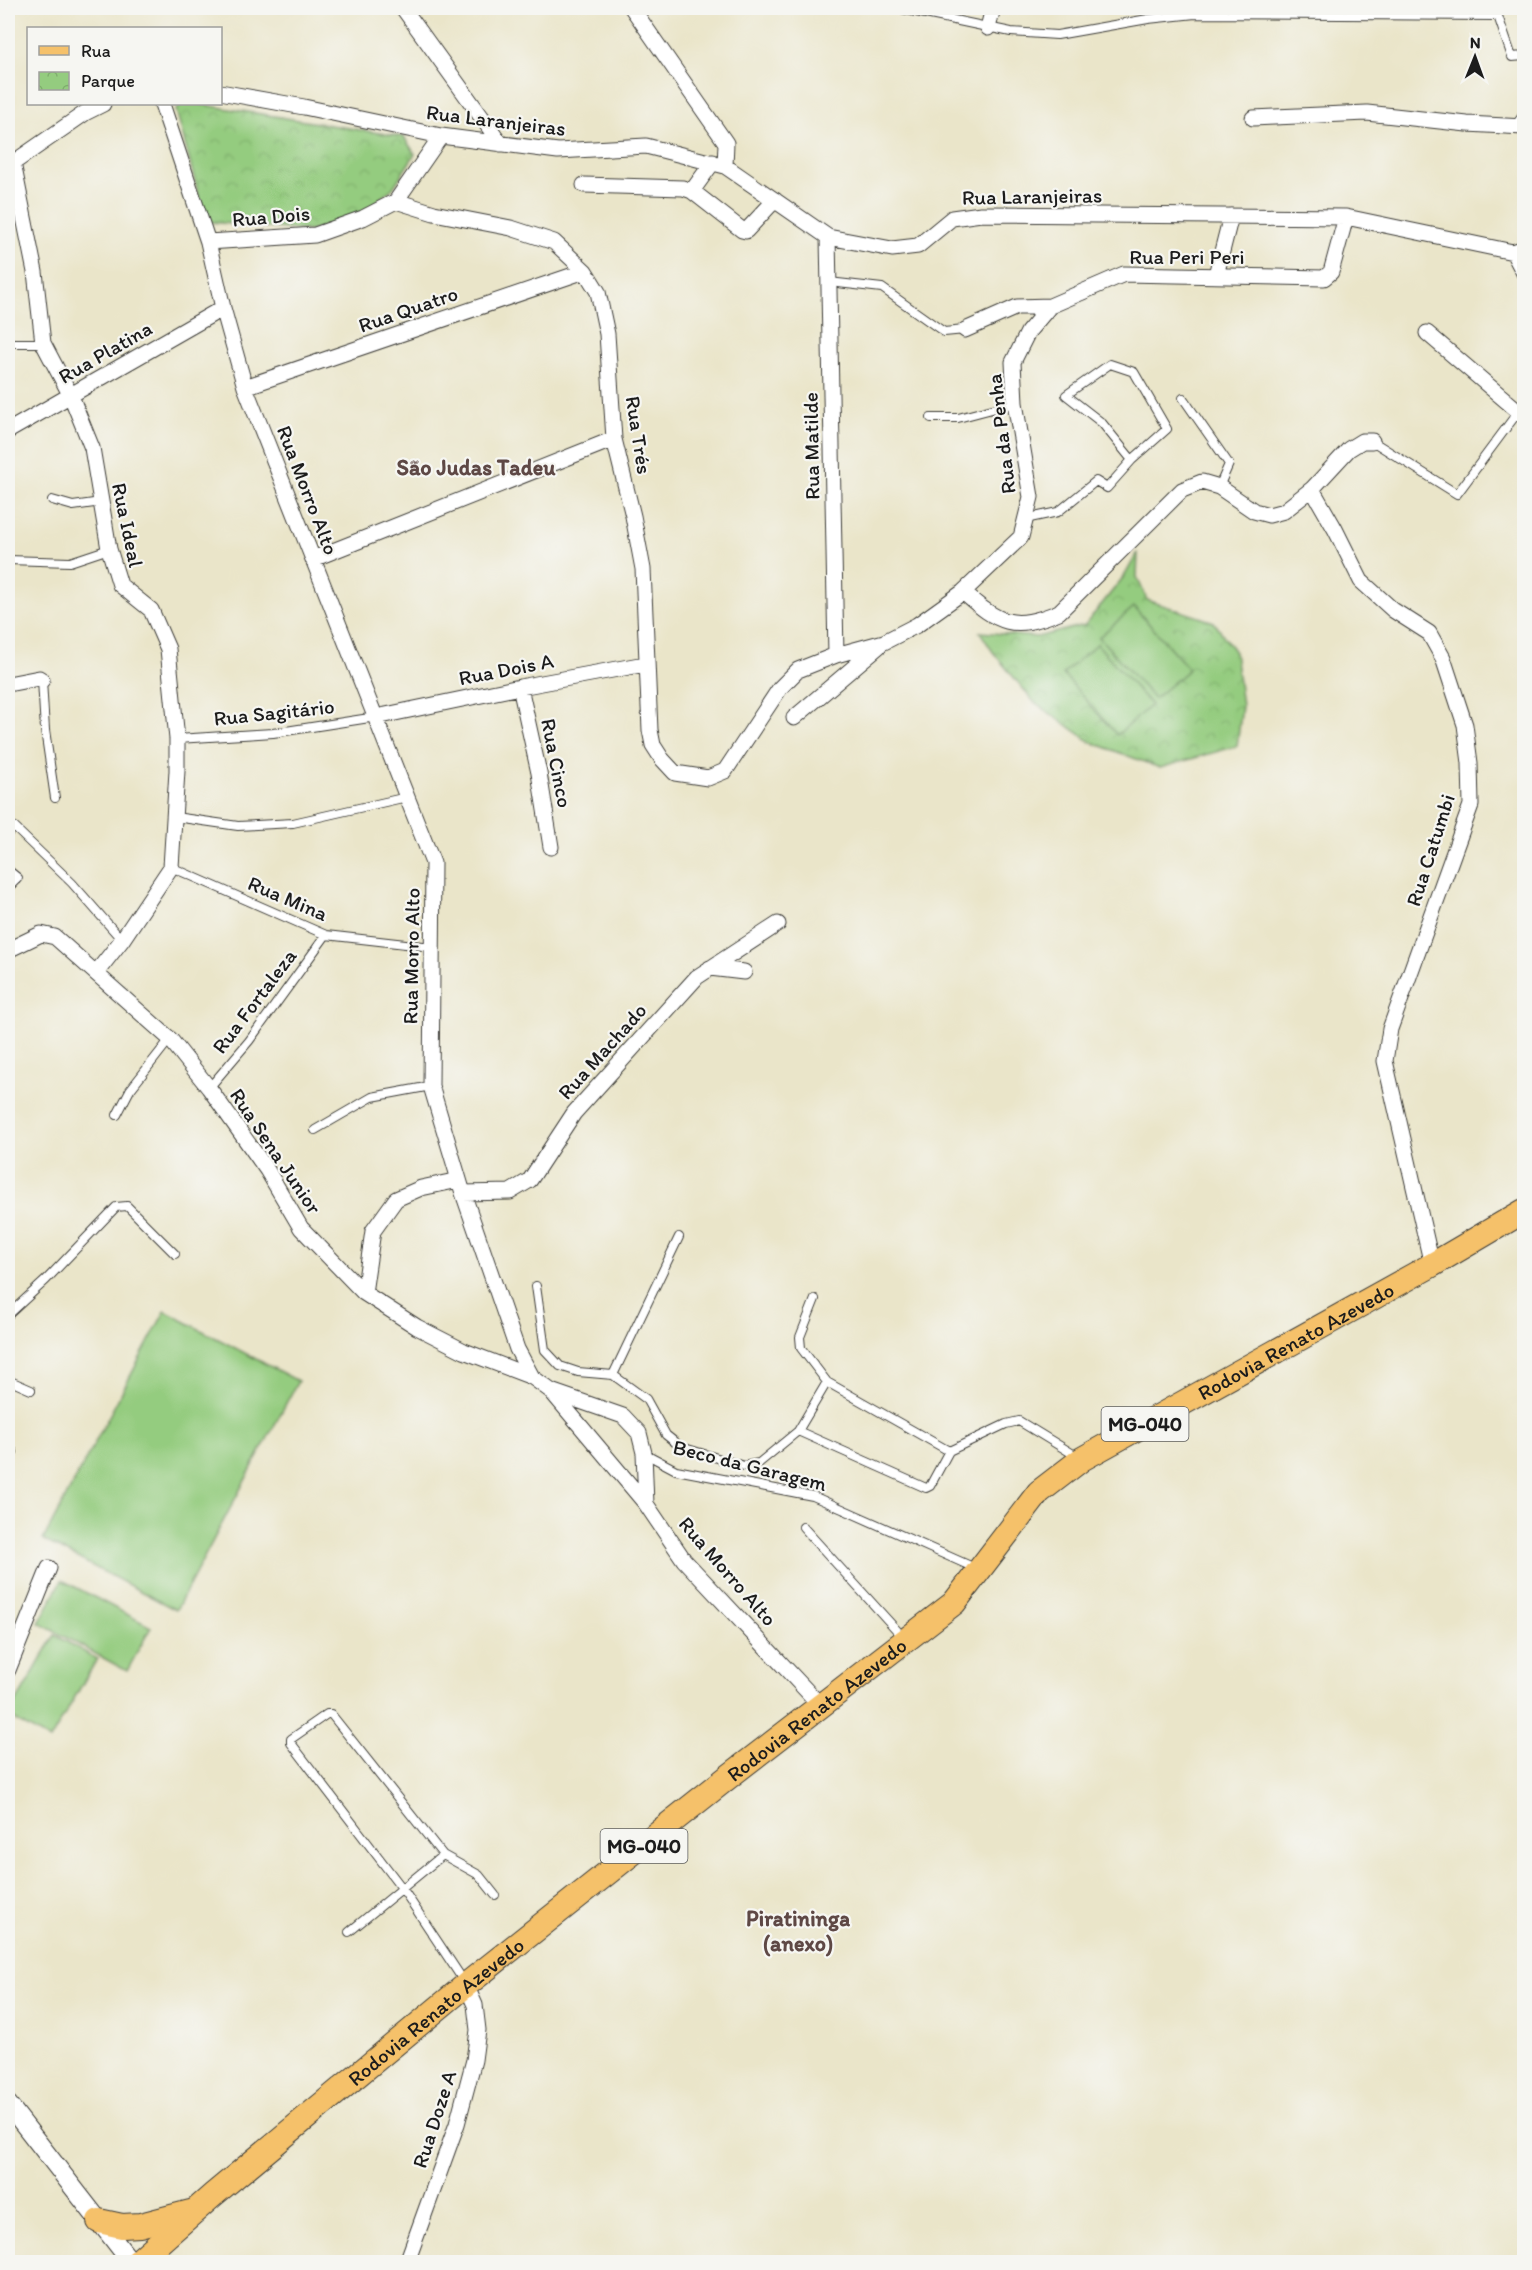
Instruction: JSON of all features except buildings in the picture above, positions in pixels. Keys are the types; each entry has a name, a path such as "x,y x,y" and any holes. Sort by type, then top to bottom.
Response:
{"main road":[{"name":"Rodovia Renato Azevedo","path":"137,2262 466,1985 954,1603 1039,1492 1082,1459 1432,1265 1524,1211"},
{"path":"99,2221 122,2226 140,2225 195,2211"}],"street":[{"path":"403,8 501,144"},
{"path":"632,8 726,143 719,164 692,191"},
{"path":"988,27 993,8"},
{"name":"Rua Laranjeiras","path":"222,92 441,136 501,144 558,151 646,146 719,164 828,237 892,249 918,246 952,218 981,214 1346,218 1519,250"},
{"path":"10,164 85,113 101,105"},
{"name":"Rua Morro Alto","path":"162,105 208,242 245,387 433,863 431,1086 461,1187 517,1349 532,1377 551,1391 623,1416 639,1433 644,1453 646,1504 684,1560 820,1706"},
{"path":"1253,118 1367,113 1519,128"},
{"name":"Rua Dois","path":"208,242 315,236 363,218 396,201 441,136"},
{"name":"Rua Ideal","path":"10,164 35,272 43,343 71,396 92,448 109,549 120,585 151,610 168,649 177,740 171,867 122,940 96,973"},
{"path":"584,185 683,188 692,191 742,231 746,231 775,200"},
{"name":"Rua Trés","path":"396,201 434,213 511,228 554,242 585,271 598,292 607,334 614,439 643,569 645,664 653,745 675,773 708,778"},
{"path":"1216,275 1231,216"},
{"name":"Rua Peri Peri","path":"964,330 1017,307 1050,306 1124,274 1324,278 1331,272 1346,218"},
{"name":"Rua Matilde","path":"828,237 836,655"},
{"path":"1519,250 1524,273"},
{"name":"Rua Quatro","path":"245,387 585,271"},
{"name":"Rua da Penha","path":"708,778 725,771 780,688 798,670 836,655 884,642 917,625 963,592 1021,537 1031,496 1016,403 1013,362 1028,332 1050,306"},
{"name":"Rua Platina","path":"8,432 223,308"},
{"path":"1427,333 1521,414"},
{"path":"313,559 614,439"},
{"path":"963,592 986,612 1006,622 1034,622 1059,612 1182,490 1202,482 1219,487 1254,511 1269,515 1284,511 1312,489 1349,449 1362,441 1372,441"},
{"name":"Rua Catumbi","path":"1312,489 1335,528 1361,581 1393,610 1429,633 1443,658 1465,725 1470,763 1471,805 1390,1029 1385,1061 1432,1265"},
{"name":"Rua da Penha","path":"794,718 884,642"},
{"name":"Rua Dois A","path":"376,717 645,664"},
{"path":"8,684 39,678 42,680"},
{"name":"Rua Cinco","path":"520,687 551,847"},
{"name":"Rua Machado","path":"364,1293 373,1231 396,1198 421,1188 461,1187 510,1192 530,1180 574,1113 697,977 778,924"},
{"name":"Rua Sena Junior","path":"8,950 41,934 55,937 170,1039 209,1088 267,1170 301,1228 364,1293 417,1327 464,1352 532,1377"},
{"path":"710,968 744,972"},
{"path":"551,1391 646,1504"},
{"path":"8,1670 49,1568"},
{"name":"Rua Doze A","path":"407,2262 458,2124 474,2060 477,2022 475,2005 466,1985"},
{"path":"8,2104 131,2262"}],"lane":[{"path":"897,8 1011,32 1057,35 1148,19 1195,14 1498,16 1512,57 1524,56"},
{"path":"1519,128 1524,114"},
{"name":"Rua Peri Peri","path":"829,282 882,288 944,332 964,330"},
{"path":"8,343 43,343"},
{"path":"1026,519 1058,512 1096,481 1107,488 1132,460 1167,429 1134,372 1110,364 1065,395 1102,423 1132,460"},
{"path":"1183,398 1229,464 1219,487"},
{"path":"931,418 958,418 1016,403"},
{"path":"1372,441 1457,494 1521,414"},
{"path":"52,500 73,507 101,502"},
{"path":"8,560 70,562 109,549"},
{"path":"42,680 45,730 55,798"},
{"name":"Rua Sagitário","path":"177,740 273,733 376,717"},
{"path":"175,817 238,826 293,823 407,796"},
{"path":"8,833 13,826 72,883 122,940"},
{"name":"Rua Mina","path":"171,867 326,935 432,947"},
{"path":"8,870 18,878 8,888"},
{"name":"Rua Fortaleza","path":"209,1088 249,1041 326,935"},
{"path":"117,1115 130,1090 170,1039"},
{"path":"315,1130 372,1097 431,1086"},
{"path":"8,1315 46,1280 117,1207 127,1206 175,1254"},
{"path":"613,1376 679,1237"},
{"path":"536,1286 545,1350 560,1366 578,1372 613,1376 646,1399 666,1435 681,1447 744,1467 759,1463 798,1431 826,1382"},
{"path":"815,1299 800,1337 801,1348 826,1382 949,1451"},
{"path":"8,1380 32,1389"},
{"path":"798,1431 926,1488 930,1486 949,1451 1006,1424 1019,1421 1082,1459"},
{"name":"Beco da Garagem","path":"644,1453 676,1470 813,1496 979,1570"},
{"path":"803,1527 906,1640"},
{"path":"466,1985 402,1888 291,1743 291,1739 327,1714 331,1714 443,1855 479,1875 495,1895"},
{"path":"349,1932 443,1855"}],"green space":[{"path":"180,105 205,105 404,137 415,154 393,188 360,215 310,231 210,222 204,215 176,110"},
{"path":"1138,552 1137,577 1147,600 1214,622 1235,652 1242,706 1237,746 1160,768 1091,742 1034,702 993,652 980,632 1037,637 1085,625 1125,575"},
{"path":"1134,607 1189,669 1154,699 1099,637"},
{"path":"1097,644 1151,705 1117,735 1063,674"},
{"path":"165,1311 298,1381 176,1610 43,1540"},
{"path":"62,1580 151,1627 127,1671 39,1623"},
{"path":"55,1635 97,1659 50,1740 8,1716"}],"district":[{"name":"São Judas Tadeu","path":"476,467"},
{"name":"Piratininga (anexo)","path":"798,1931"}]}
